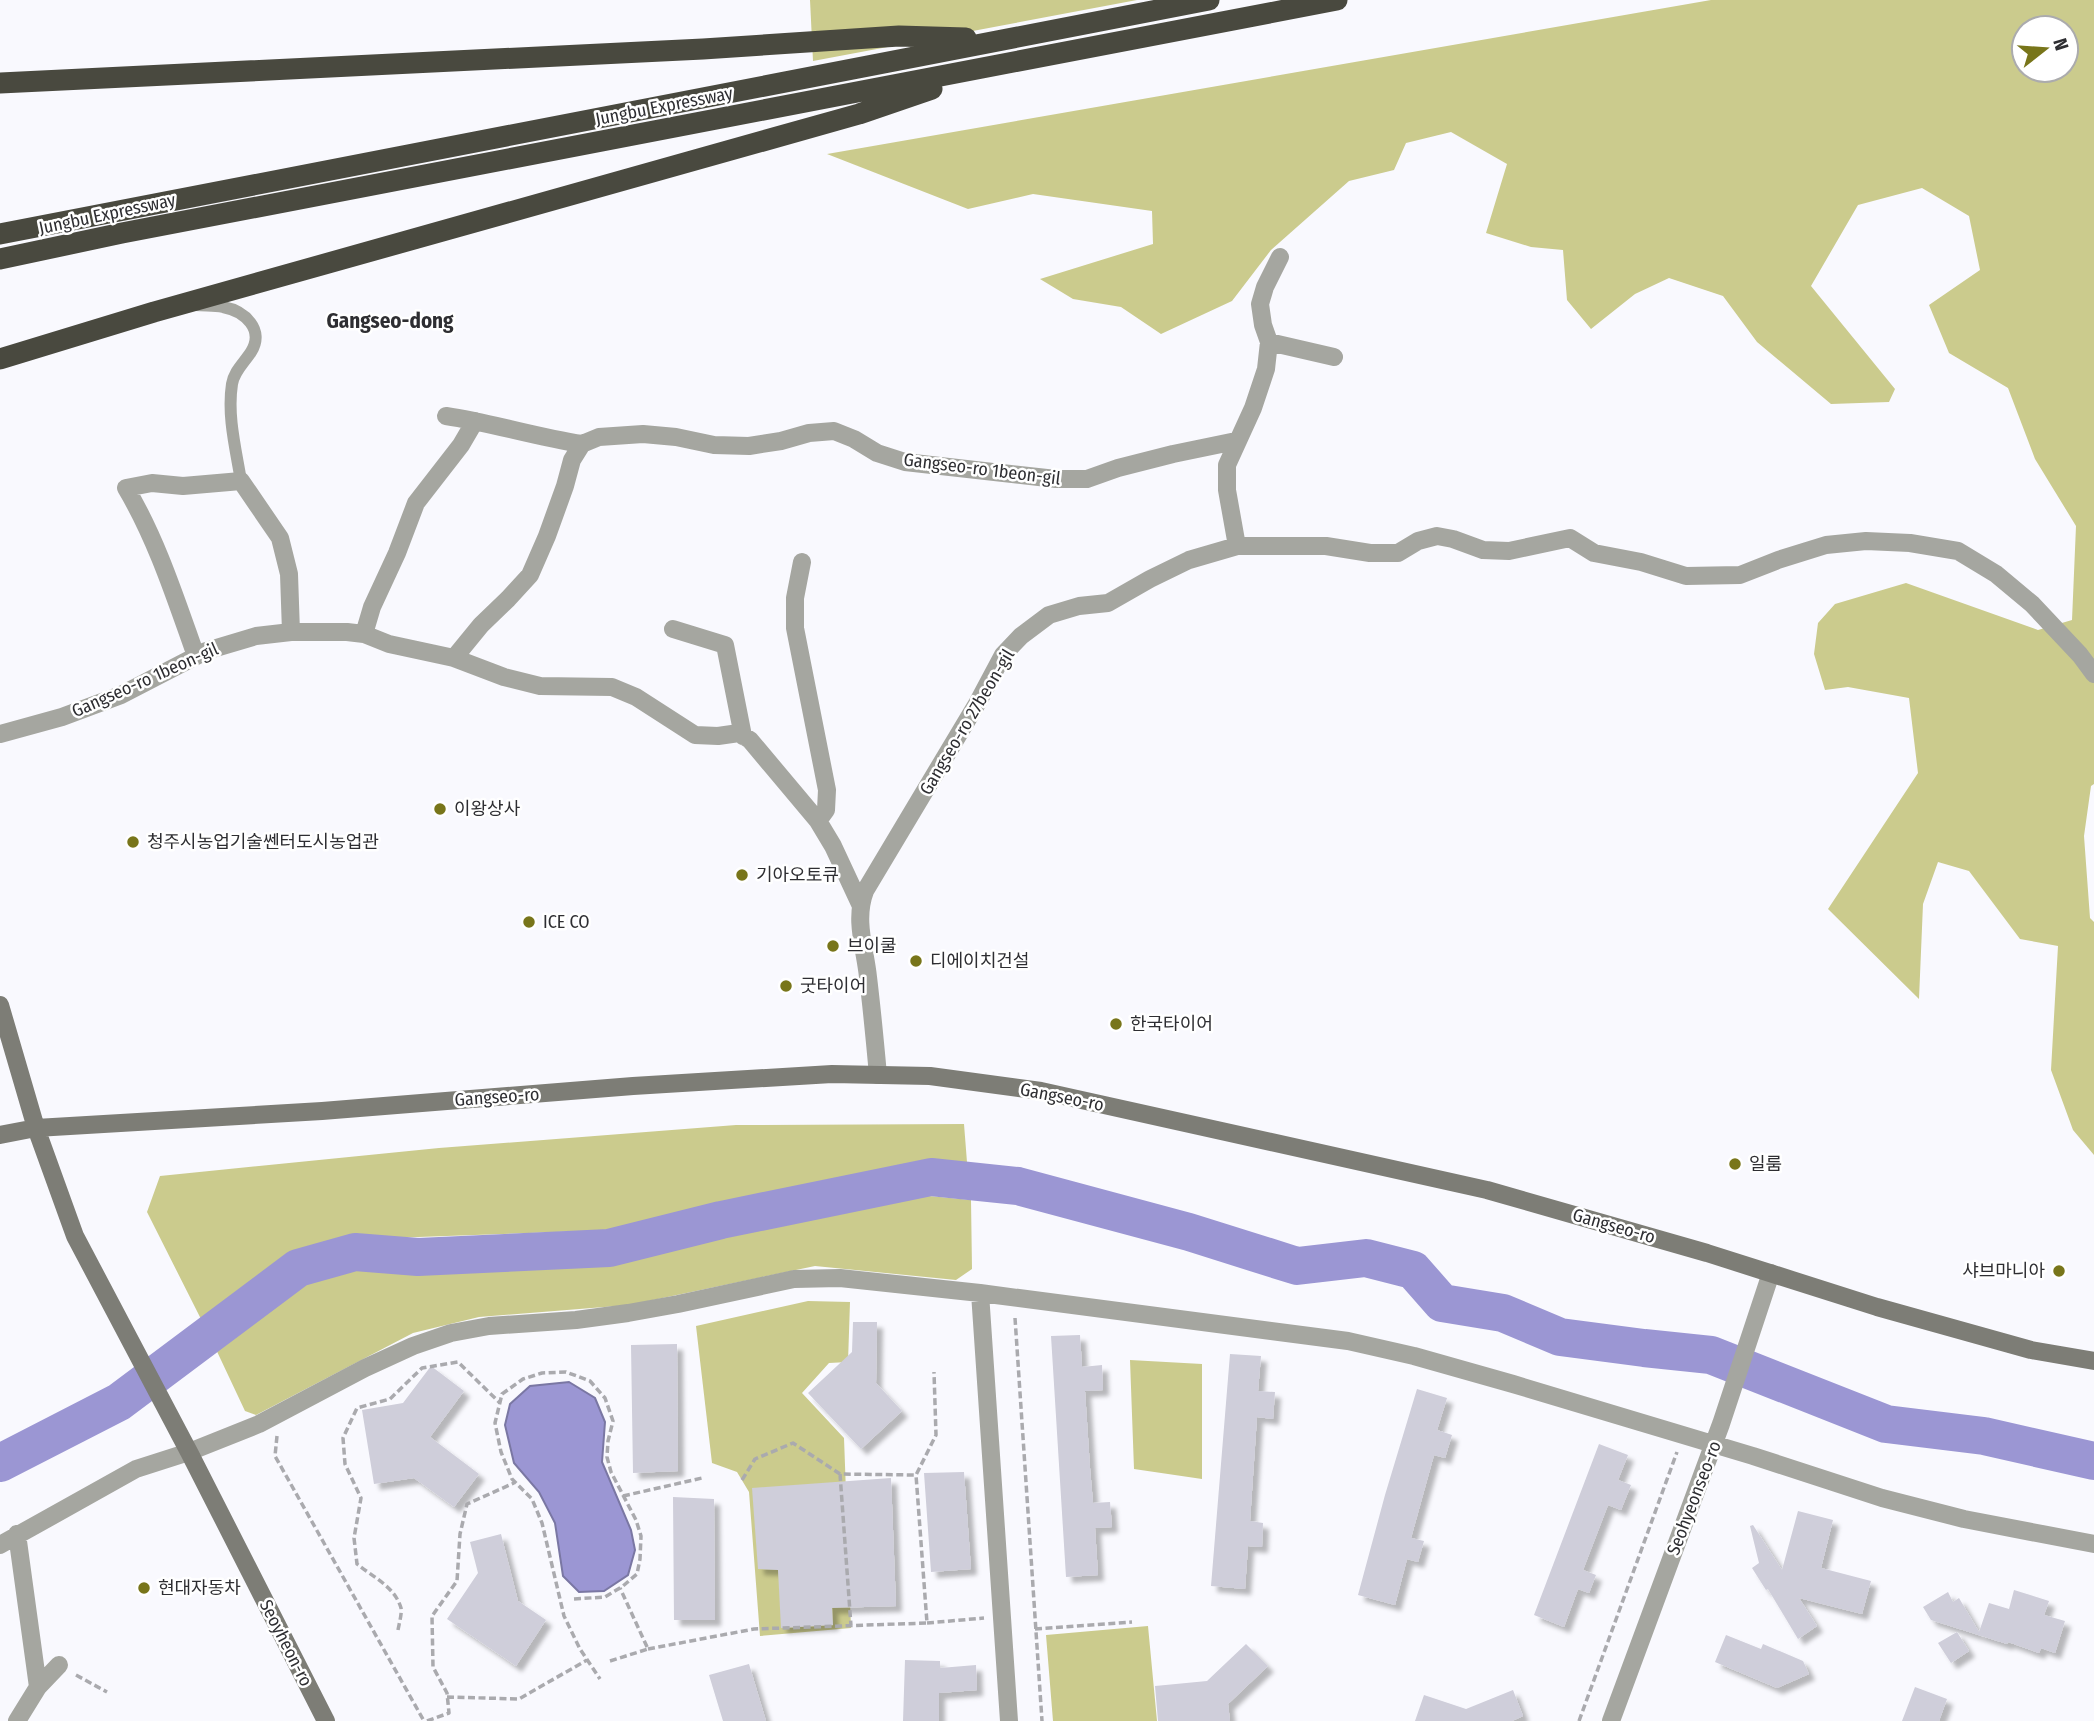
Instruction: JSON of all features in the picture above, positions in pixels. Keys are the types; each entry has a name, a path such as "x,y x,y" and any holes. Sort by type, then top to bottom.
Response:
{"highway":[{"name":"Jungbu Expressway","path":"0,234 1209,0"},
{"name":"Jungbu Expressway","path":"0,259 122,233 1337,0"},
{"path":"0,83 703,49 899,36 1010,38"},
{"path":"0,359 154,312 859,114 1013,62"}],"street":[{"path":"1237,546 1227,490 1227,465 1253,408 1266,369 1269,342 1260,304 1280,257"},
{"path":"1269,342 1334,357"},
{"path":"446,416 582,444 572,460 547,536 530,575 481,625 454,658"},
{"path":"364,634 372,607 416,503 461,445 475,421"},
{"name":"Gangseo-ro 1beon-gil","path":"582,444 599,437 643,434 677,437 714,445 749,446 781,441 809,432 834,431 877,453 905,462 972,471 1087,479 1118,468 1236,441"},
{"path":"196,656 165,572 139,510 126,488 152,483 183,486 241,481 280,538 289,575 291,632"},
{"name":"Gangseo-ro 27beon-gil","path":"878,1075 868,973 860,930 860,904 865,891 978,702 1003,655 1021,636 1049,615 1108,603 1189,560 1237,546 1326,546 1370,553 1398,553 1418,541 1437,536 1483,550 1509,551 1570,538 1594,553 1641,562 1686,576 1713,577 1740,575 1826,545 1866,541 1910,543 1958,551 1996,574 2032,604 2080,655 2094,674"},
{"path":"802,562 795,598 795,628 827,790 826,810 818,821"},
{"path":"673,629 725,645 743,736 750,740 818,821 860,904"},
{"name":"Gangseo-ro 1beon-gil","path":"0,734 62,717 121,695 206,651 256,636 291,632 346,632 364,634 389,644 454,658 504,677 540,686 612,687 636,697 695,735 739,733 743,736"},
{"name":"Seoyheon-ro","path":"0,1005 36,1128 75,1236 326,1721"},
{"name":"Gangseo-ro","path":"0,1135 36,1128 322,1111 646,1085 832,1074 930,1076 1041,1091 1487,1190 1771,1273 1877,1307 2031,1350 2094,1361"},
{"name":"Seohyeonseo-ro","path":"1611,1721 1714,1444 1771,1273"},
{"path":"0,1545 136,1469 189,1452 259,1424 365,1368 413,1346 451,1333 489,1326 576,1320 628,1313 794,1279 841,1278 980,1293 1348,1341 1489,1377 1714,1444 1882,1498 1964,1520 2094,1544"},
{"path":"980,1293 1009,1721"},
{"path":"18,1534 37,1687"},
{"path":"17,1721 37,1687 59,1665"}],"lane":[{"path":"154,312 189,305 224,307 250,320 255,329 256,340 251,352 235,374 232,384 231,411 241,481"}],"path":[{"path":"1015,1315 1042,1721"},
{"path":"398,1630 402,1610 390,1588 357,1564 354,1538 360,1497 345,1464 343,1438 357,1408 390,1399 422,1367 458,1362 500,1404"},
{"path":"574,1599 605,1597 637,1574 641,1536 636,1520 611,1472 607,1457 613,1421 605,1398 590,1381 566,1372 542,1373 523,1378 502,1394 495,1423 501,1452 512,1479 532,1499 542,1523 564,1616 600,1679"},
{"path":"927,1623 916,1475 936,1435 934,1372"},
{"path":"285,1430 275,1437 275,1456 426,1721 449,1713 447,1693 433,1667 432,1616 457,1581 460,1534 467,1504 515,1483"},
{"path":"742,1480 755,1459 793,1443 840,1474 916,1475"},
{"path":"1578,1721 1678,1451"},
{"path":"840,1474 851,1626"},
{"path":"622,1496 702,1478"},
{"path":"620,1588 648,1649"},
{"path":"610,1661 648,1649 754,1629 927,1623 984,1618"},
{"path":"1035,1629 1132,1622"},
{"path":"447,1697 519,1699 587,1660"}],"green space":[{"path":"810,0 1137,0 813,61"},
{"path":"1711,0 2094,0 2094,784 2091,786 2084,836 2090,918 2094,922 2094,1155 2073,1130 2051,1070 2058,946 2020,939 1969,871 1938,862 1923,904 1919,999 1828,909 1918,773 1909,698 1848,687 1825,690 1814,654 1818,623 1835,604 1906,583 2038,630 2072,620 2076,526 2035,459 2008,388 1949,353 1929,305 1980,270 1969,216 1922,188 1858,205 1811,286 1895,389 1889,402 1831,404 1757,342 1723,296 1669,278 1635,294 1591,329 1567,300 1563,250 1531,247 1486,233 1507,164 1451,132 1406,143 1394,170 1349,181 1271,250 1232,301 1161,334 1121,307 1073,299 1040,279 1153,244 1152,211 1033,194 968,209 827,154"},
{"path":"964,1124 968,1175 924,1170 612,1230 362,1239 288,1258 204,1325 147,1212 160,1176 439,1148 736,1125"},
{"path":"908,1194 971,1200 972,1269 956,1280 815,1266 629,1305 479,1317 413,1333 256,1415 245,1411 213,1343 267,1301 330,1266 378,1268 613,1262 788,1219"},
{"path":"808,1301 850,1302 848,1362 829,1363 802,1393 844,1438 851,1628 760,1636 749,1492 737,1472 712,1463 696,1326"},
{"path":"1130,1360 1202,1364 1202,1479 1134,1469"},
{"path":"1148,1626 1157,1721 1053,1721 1046,1635"}],"shaded area":[{"path":"569,1382 595,1398 605,1422 602,1462 631,1530 635,1550 628,1575 604,1591 579,1592 563,1576 555,1523 539,1492 514,1463 505,1425 510,1404 530,1386"}],"building":[{"path":"853,1322 877,1322 876,1383 902,1411 861,1449 808,1393 852,1352"},
{"path":"1080,1335 1082,1367 1102,1365 1103,1390 1085,1391 1093,1503 1110,1502 1112,1527 1095,1528 1098,1575 1066,1577 1051,1336"},
{"path":"677,1344 678,1471 633,1473 631,1345"},
{"path":"1230,1354 1261,1356 1258,1391 1275,1392 1273,1419 1257,1417 1250,1521 1263,1523 1262,1547 1248,1546 1245,1589 1211,1586"},
{"path":"431,1366 464,1391 430,1437 479,1474 454,1507 414,1478 374,1484 362,1410 403,1403"},
{"path":"1417,1389 1447,1398 1437,1430 1452,1435 1445,1458 1434,1455 1411,1538 1424,1541 1418,1562 1407,1559 1395,1605 1358,1595"},
{"path":"1599,1444 1628,1455 1618,1480 1631,1485 1621,1510 1608,1505 1583,1570 1596,1575 1589,1593 1578,1589 1564,1627 1534,1615"},
{"path":"964,1472 971,1569 931,1572 924,1473"},
{"path":"891,1478 896,1606 832,1608 833,1625 781,1628 778,1570 758,1569 752,1488"},
{"path":"673,1497 714,1499 715,1620 674,1620"},
{"path":"1798,1511 1833,1520 1821,1568 1871,1581 1862,1614 1799,1598 1817,1626 1798,1639 1752,1568 1759,1563 1750,1526 1753,1525 1782,1570"},
{"path":"501,1534 518,1601 546,1620 516,1666 447,1619 478,1573 470,1542"},
{"path":"2014,1590 2049,1601 2044,1615 2065,1621 2055,1653 2041,1648 2039,1653 1931,1620 1923,1607 1948,1592 1953,1602 1959,1598 1979,1632 1989,1603 2009,1609"},
{"path":"1957,1632 1969,1651 1951,1663 1938,1643"},
{"path":"1726,1635 1761,1649 1763,1644 1803,1661 1809,1674 1777,1688 1715,1662"},
{"path":"1246,1644 1268,1666 1228,1704 1230,1721 1158,1721 1155,1686 1207,1681"},
{"path":"905,1660 940,1661 940,1668 976,1665 977,1690 939,1693 939,1721 903,1721"},
{"path":"749,1664 766,1721 723,1721 709,1675"},
{"path":"1915,1687 1947,1699 1939,1721 1902,1721"},
{"path":"1513,1690 1523,1716 1512,1721 1415,1721 1424,1695 1466,1709"}],"waterway":[{"path":"0,1463 119,1402 298,1268 355,1252 418,1257 609,1248 721,1220 931,1177 1018,1186 1189,1232 1297,1266 1366,1258 1413,1270 1442,1303 1503,1313 1560,1337 1711,1355 1886,1424 1984,1436 2094,1461"}],"place":[{"name":"이왕상사","path":"440,809"},
{"name":"청주시농업기술쎈터도시농업관","path":"133,842"},
{"name":"기아오토큐","path":"742,875"},
{"name":"ICE CO","path":"529,922"},
{"name":"브이쿨","path":"833,946"},
{"name":"디에이치건설","path":"916,961"},
{"name":"굿타이어","path":"786,986"},
{"name":"한국타이어","path":"1116,1024"},
{"name":"일룸","path":"1735,1164"},
{"name":"샤브마니아","path":"2059,1271"},
{"name":"현대자동차","path":"144,1588"}],"district":[{"name":"Gangseo-dong","path":"390,321"}]}
